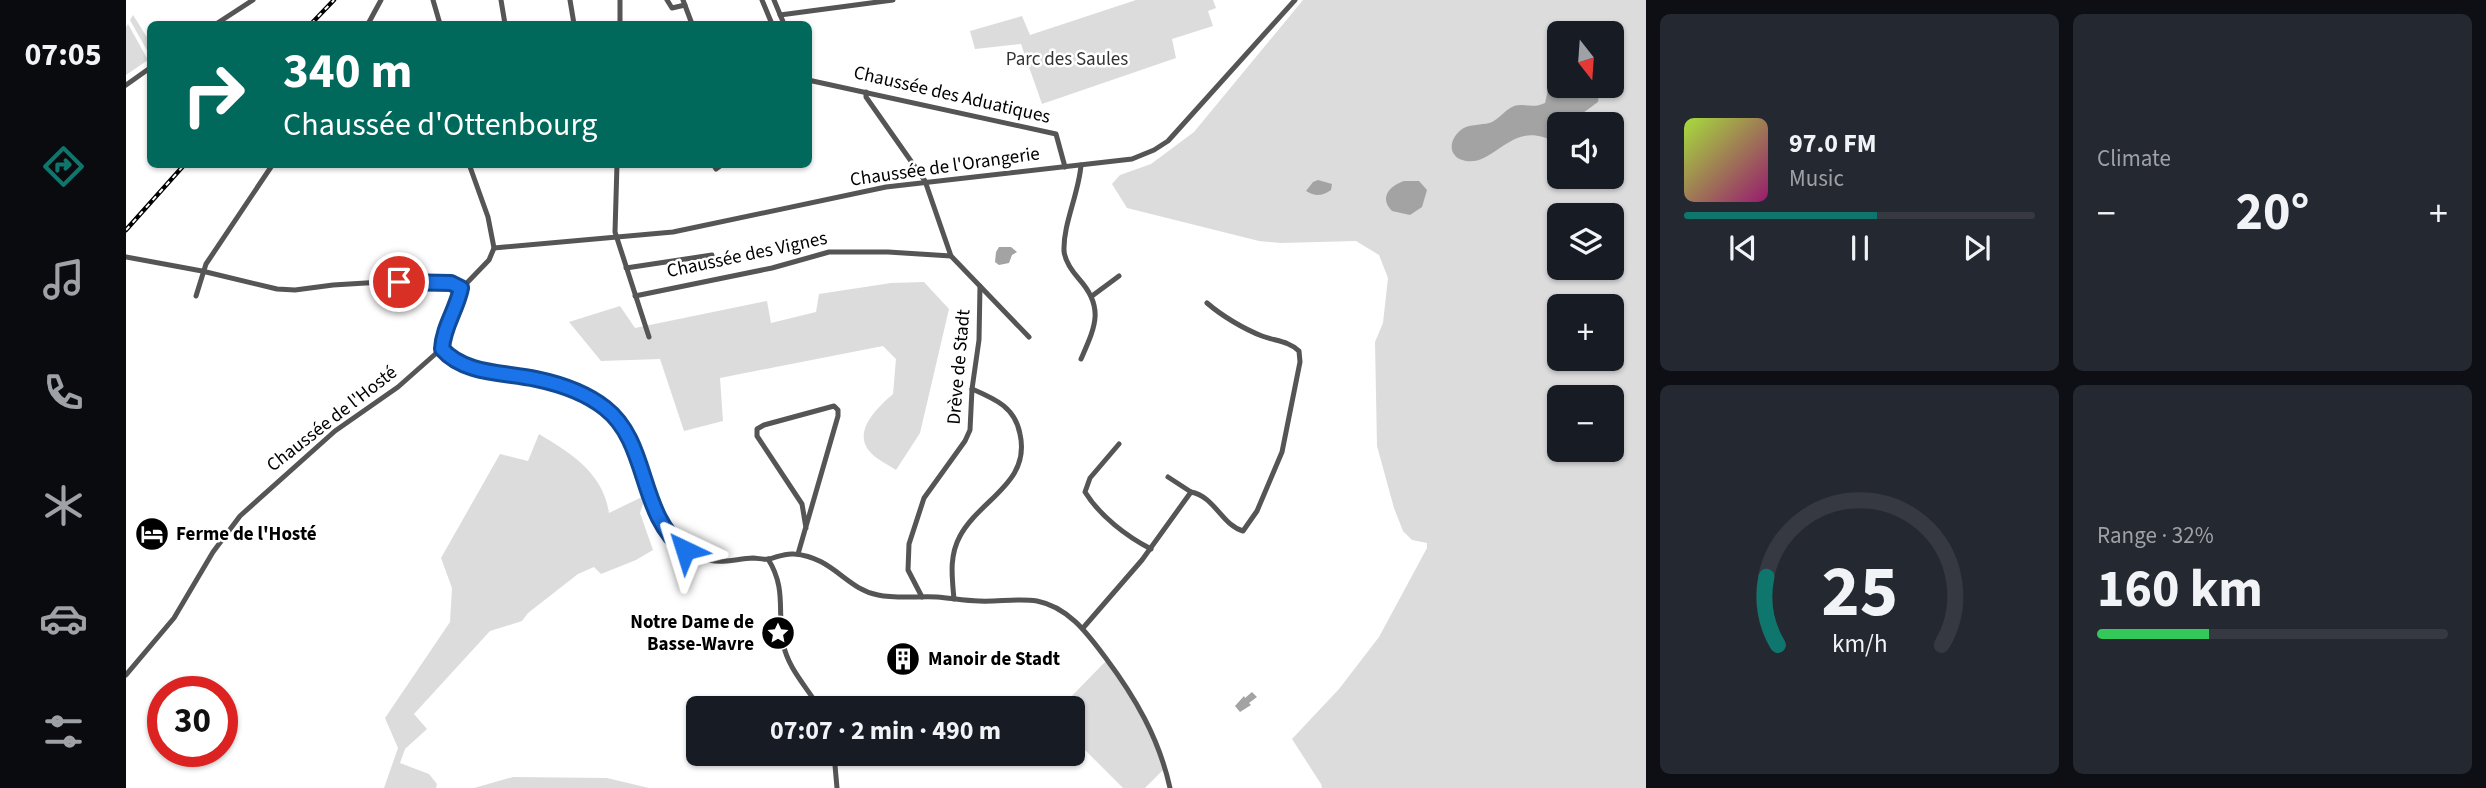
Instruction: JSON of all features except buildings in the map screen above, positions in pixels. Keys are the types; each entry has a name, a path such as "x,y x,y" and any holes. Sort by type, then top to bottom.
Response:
{"street":[{"path":"221,21 253,0"},
{"path":"370,21 381,0"},
{"path":"433,0 439,21"},
{"path":"501,0 504,21"},
{"path":"570,0 574,21"},
{"path":"620,0 620,21"},
{"path":"667,0 671,8 684,2 691,21"},
{"path":"762,0 771,21"},
{"path":"774,0 783,21"},
{"path":"831,0 834,8"},
{"path":"780,15 893,0"},
{"name":"Chaussée de l'Orangerie","path":"494,248 698,227 886,187 1132,159 1168,141 1295,0"},
{"path":"767,11 777,7"},
{"path":"126,85 147,70"},
{"name":"Chaussée des Aduatiques","path":"812,81 1056,134 1065,167"},
{"path":"866,92 866,97 925,181 951,256 1029,337"},
{"path":"1081,166 1065,254 1069,266 1092,296 1095,308 1095,323 1081,359"},
{"path":"196,296 202,271 271,168"},
{"path":"470,168 488,217 494,248 488,260 461,288 459,300 443,337 442,349 448,356 466,366 547,382 572,390 599,404 616,419 630,439 657,514 678,545 692,554 713,561 768,559 782,554 798,554 830,565 856,586 872,593 979,601 1038,601 1053,607 1083,628 1131,691 1162,756 1170,788"},
{"path":"617,168 617,237 649,337"},
{"name":"Chaussée des Vignes","path":"635,296 772,268 829,252 888,251 951,256"},
{"path":"626,268 712,255"},
{"path":"126,257 277,289 296,290 382,282 451,283 461,288"},
{"path":"1092,296 1119,276"},
{"name":"Drève de Stadt","path":"922,597 908,570 910,538 927,493 970,433 972,390 979,340 980,286"},
{"path":"1168,478 1205,497 1241,532 1246,530 1259,508 1282,452 1300,356 1294,347 1258,334 1207,303"},
{"name":"Chaussée de l'Hosté","path":"126,675 176,620 213,552 240,516 335,431 387,395 442,349"},
{"path":"954,599 952,567 959,539 1011,479 1019,467 1022,454 1019,428 1010,412 998,401 972,390"},
{"path":"798,554 806,528 838,416 838,410 834,406 757,429 757,436 802,504 806,528"},
{"path":"1119,444 1090,478 1085,492 1109,520 1151,549"},
{"path":"1083,628 1151,549 1191,492"},
{"path":"768,559 774,568 781,591 783,642 787,659 811,696"},
{"path":"835,766 837,788"}],"green space":[{"name":"Parc des Saules","path":"1136,0 1213,0 1216,8 1208,11 1213,26 1172,39 1176,58 1042,104 1021,44 975,49 970,31 1022,16 1030,35"},
{"path":"1303,0 1646,0 1646,788 1322,788 1292,739 1339,689 1379,637 1427,548 1427,543 1412,540 1403,531 1377,446 1375,342 1383,323 1388,278 1379,255 1356,241 1259,241 1127,208 1112,184 1120,175 1151,164 1194,132"},
{"path":"133,15 147,37 147,50 130,20"},
{"path":"128,24 147,61 126,75"},
{"path":"924,282 949,309 920,433 896,470 872,454 864,438 868,421 893,394 896,359 883,346 720,378 723,421 684,431 660,359 601,361 569,322 620,306 635,328 767,301 771,323 816,312 819,294 891,283"},
{"path":"539,434 574,457 593,476 606,499 609,513 646,495 640,513 653,550 601,574 594,567 578,574 528,613 522,621 490,631 414,714 427,729 405,749 400,763 429,774 437,784 436,788 384,788 398,748 385,718 450,622 452,588 441,558 500,454 528,461"},
{"path":"1106,661 1139,713 1164,769 1145,788 1123,788 1085,750 1085,696 1072,696"},
{"path":"513,777 607,778 649,788 474,788"}],"shaded area":[{"path":"1547,94 1547,98 1598,98 1598,102 1584,112 1547,112 1547,139 1528,136 1516,139 1477,161 1466,161 1454,155 1453,140 1466,127 1492,122 1514,106 1536,106 1545,103"},
{"path":"1318,180 1332,184 1331,190 1319,195 1306,191"},
{"path":"1404,181 1419,181 1427,190 1422,207 1410,215 1392,211 1386,202 1390,189"},
{"path":"999,247 1011,247 1017,252 1012,255 1009,263 999,265 995,262"},
{"path":"1252,692 1257,697 1240,712 1235,706"}],"railway":[{"path":"314,21 334,0"},
{"path":"126,230 181,168"}],"place":[{"name":"Ferme de l'Hosté","path":"152,534"},
{"name":"Notre Dame de Basse-Wavre","path":"778,633"},
{"name":"Manoir de Stadt","path":"903,659"}],"route":[{"path":"399,282 451,283 461,288 459,300 442,341 442,349 452,359 466,366 567,388 610,412 630,439 660,519 670,535 685,550"}]}
